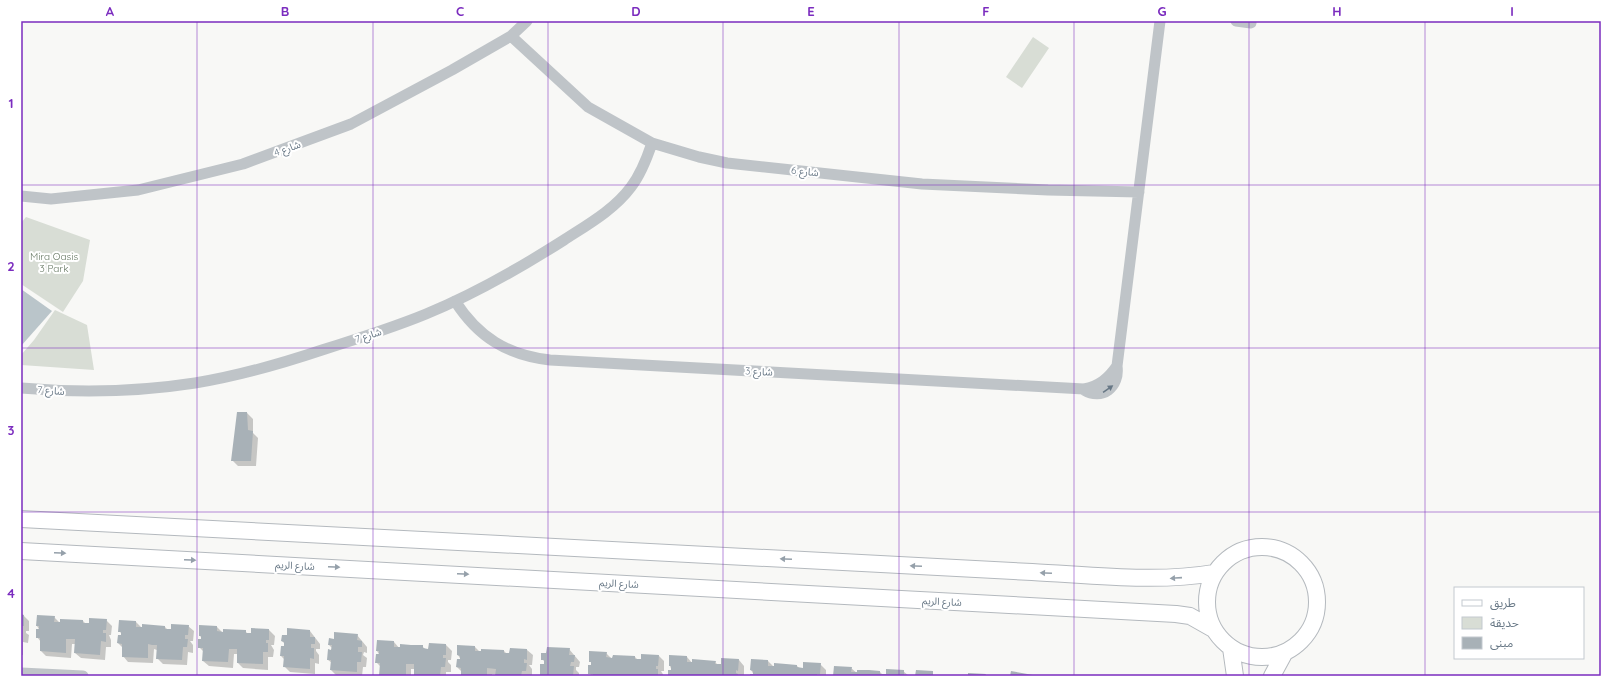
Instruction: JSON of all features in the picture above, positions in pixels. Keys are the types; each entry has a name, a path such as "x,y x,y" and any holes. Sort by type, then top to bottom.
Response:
{"street":[{"name":"شارع 4","path":"21,196 51,199 138,190 243,164 351,124 452,70 511,36 527,21"},
{"path":"1139,192 1160,21"},
{"path":"1236,21 1251,23"},
{"name":"شارع 6","path":"511,36 588,107 652,142 699,157 728,163 922,184 1048,190 1139,192"},
{"name":"شارع 7","path":"21,388 57,391 163,388 228,377 286,362 380,332 455,301 524,265 611,208 632,187 640,174 652,142"},
{"name":"شارع 3","path":"455,301 472,324 495,342 521,354 535,358 1084,389 1103,382 1117,366 1139,192"},
{"path":"21,519 1102,576 1174,578 1214,572"},
{"path":"1260,546 1278,549 1295,557 1308,571 1316,587 1317,606 1313,624 1303,639 1289,651 1271,657 1257,657 1243,654 1231,648 1221,639 1213,628 1208,615 1206,600 1208,586 1214,572 1226,558 1245,548 1260,546"},
{"name":"شارع الريم","path":"21,551 1176,614 1190,616 1213,628"},
{"path":"1231,648 1235,676"},
{"path":"1272,676 1284,652"},
{"path":"21,672 84,676"}],"green space":[{"path":"1033,37 1049,48 1022,88 1006,77"},
{"name":"Mira Oasis 3 Park","path":"26,217 90,240 83,281 63,312 21,284 21,223"},
{"path":"55,310 87,325 94,370 21,365 21,355 34,340"}],"shaded area":[{"path":"21,289 52,311 21,346"}],"building":[{"path":"237,412 247,412 248,430 253,431 251,461 231,461"},
{"path":"21,614 24,615 24,626 21,626"},
{"path":"37,615 55,616 54,622 60,622 60,619 83,620 83,623 89,623 89,618 107,619 106,630 103,630 103,633 106,633 106,642 101,641 100,655 74,653 75,639 66,639 66,653 40,651 40,638 36,638 36,629 39,629 39,626 36,626"},
{"path":"119,620 136,621 136,627 142,627 142,624 165,626 165,629 171,629 171,624 189,625 188,635 185,635 185,639 188,639 187,647 183,647 182,660 156,659 157,645 148,644 148,658 122,657 122,644 117,643 118,635 121,635 121,632 118,632"},
{"path":"199,625 217,626 217,631 223,632 223,629 246,630 246,633 251,633 251,628 269,629 269,640 266,640 266,643 268,643 268,652 263,652 263,664 237,663 237,649 229,649 228,662 202,661 203,648 198,648 198,639 201,639 201,636 199,636"},
{"path":"287,628 310,630 310,637 315,637 315,644 311,644 311,648 314,648 314,659 310,658 310,669 283,667 284,656 280,656 281,646 284,646 284,642 281,641 282,635 287,635"},
{"path":"334,632 358,634 357,640 362,641 362,647 358,647 358,652 362,652 361,662 357,662 357,672 330,670 331,660 327,660 328,649 331,650 332,645 328,645 329,638 334,639"},
{"path":"377,640 394,641 394,647 400,647 400,644 423,645 423,648 428,649 429,643 446,644 446,655 443,655 443,658 446,658 445,667 441,667 440,676 414,676 414,664 406,664 406,676 379,676 380,663 375,663 376,654 379,654 379,651 376,651"},
{"path":"457,645 475,646 475,651 481,651 481,649 504,650 504,653 509,653 510,648 527,649 527,660 524,659 524,663 527,663 526,671 522,671 521,676 495,676 496,669 487,668 487,676 461,676 461,668 456,667 457,659 460,659 460,656 457,655"},
{"path":"547,647 570,648 569,655 575,655 574,662 571,662 570,666 574,666 573,676 540,675 540,664 544,664 544,660 541,660 541,653 546,653"},
{"path":"589,651 607,652 606,657 612,658 613,655 635,656 635,659 641,659 641,654 659,655 658,666 656,666 656,669 658,669 658,676 593,676 593,674 588,674 588,665 591,665 591,662 589,662"},
{"path":"669,655 687,656 687,662 692,662 692,659 716,661 715,664 721,664 721,658 739,659 738,671 736,670 738,676 668,676 668,670 671,670 671,666 669,666"},
{"path":"751,659 768,660 768,666 774,666 774,663 797,665 797,667 803,668 803,662 821,663 820,674 817,674 817,676 750,676 750,674 753,674 753,671 750,670"},
{"path":"834,666 852,667 851,672 857,672 857,670 869,670 880,671 880,674 886,674 886,669 904,670 904,676 833,676"},
{"path":"916,670 933,671 933,676 915,676"},
{"path":"1011,671 1033,675 1033,676 1010,676"},
{"path":"968,673 986,674 985,676 968,676"}]}
